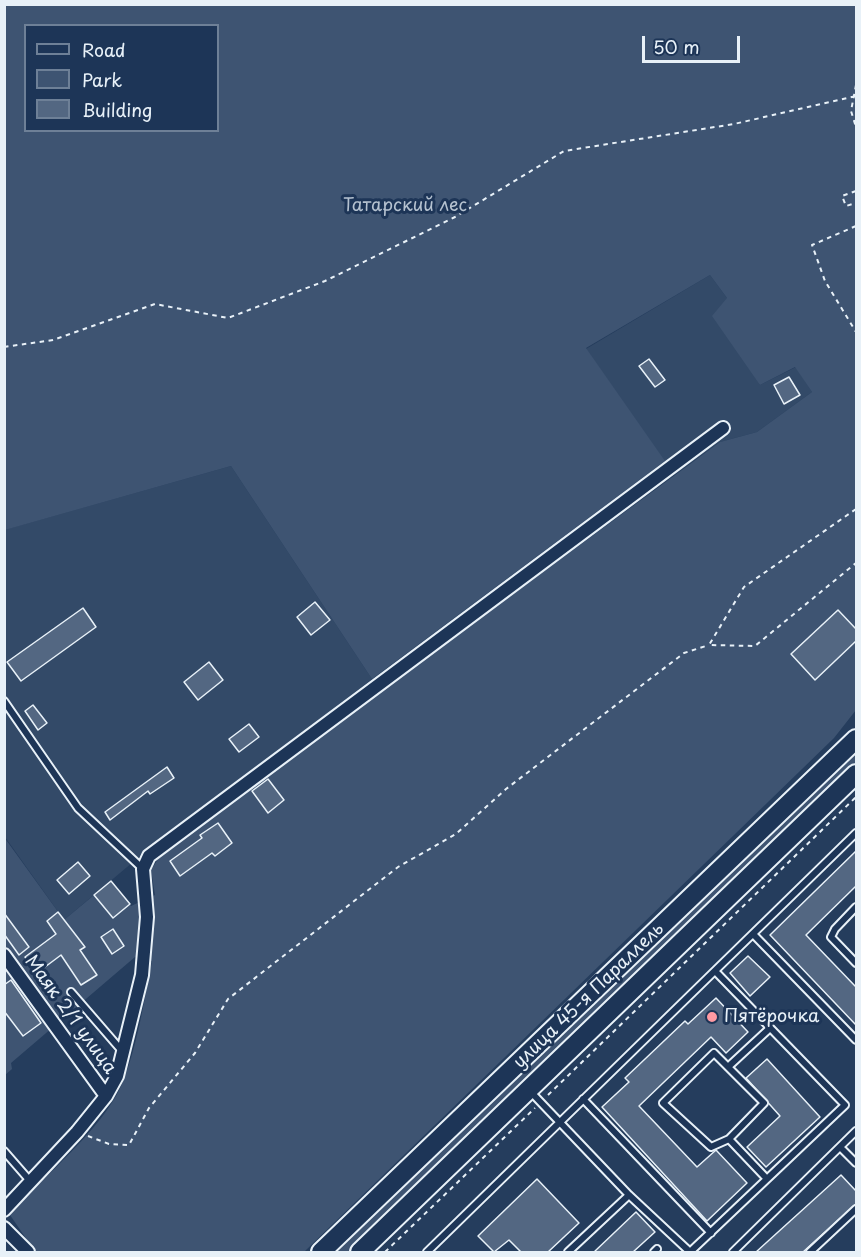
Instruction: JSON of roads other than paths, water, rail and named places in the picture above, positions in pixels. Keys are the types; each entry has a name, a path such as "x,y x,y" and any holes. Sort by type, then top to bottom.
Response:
{"main road":[{"name":"улица 45-я Параллель","path":"321,1252 856,739"},
{"name":"улица 45-я Параллель","path":"360,1252 535,1096 856,774"}],"street":[{"path":"4,1209 77,1132 106,1096 124,1053 142,975 147,917 143,868 149,856 723,428"},
{"name":"Маяк 2/1 улица","path":"4,955 106,1096"},
{"path":"4,1228 28,1252"}],"lane":[{"path":"4,702 78,808 143,868"},
{"path":"427,1252 856,833"},
{"path":"856,907 835,929 831,937 856,963"},
{"path":"753,934 856,1040"},
{"path":"535,1096 629,1195 690,1252 845,1105 715,971"},
{"path":"71,992 124,1053"},
{"path":"728,1067 770,1028"},
{"path":"714,1053 764,1103 729,1139 711,1147 663,1103 714,1053"},
{"path":"584,1099 711,1233"},
{"path":"733,1252 856,1131"},
{"path":"729,1139 767,1179"},
{"path":"840,1147 856,1163"},
{"path":"4,1151 31,1182"},
{"path":"568,1252 629,1195"},
{"path":"810,1252 856,1209"}],"place":[{"name":"Пятёрочка","path":"712,1017"}],"park label":[{"name":"Татарский лес","path":"405,206"}]}
